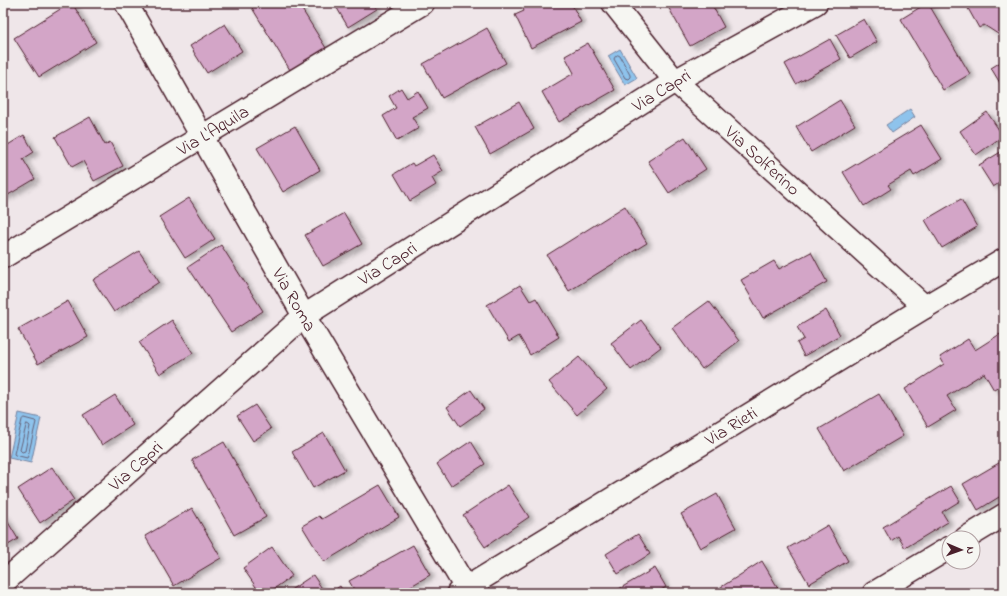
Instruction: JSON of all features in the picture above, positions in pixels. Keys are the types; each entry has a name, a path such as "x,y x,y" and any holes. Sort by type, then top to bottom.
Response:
{"street":[{"name":"Via Roma","path":"126,3 304,316 464,591"},
{"name":"Via L'Aquila","path":"3,257 423,3"},
{"name":"Via Solferino","path":"613,3 675,81 925,307"},
{"name":"Via Capri","path":"3,583 304,316 675,81 816,3"},
{"name":"Via Rieti","path":"464,591 925,307 1004,260"},
{"path":"979,530 1004,515"},
{"path":"874,593 941,553"}],"water":[{"path":"620,49 637,78 625,85 608,56"},
{"path":"910,109 915,117 892,133 886,125"},
{"path":"19,413 41,418 31,463 9,458"}],"building":[{"path":"72,3 96,42 39,77 14,38"},
{"path":"249,3 298,3 326,48 290,70"},
{"path":"334,3 373,3 377,9 348,27"},
{"path":"520,3 571,3 581,22 531,48 515,15 524,11"},
{"path":"666,3 711,3 724,27 690,46"},
{"path":"927,3 970,74 943,90 901,19"},
{"path":"965,3 1003,3 1004,12 1002,14 1004,15 1004,38 984,25 979,28"},
{"path":"864,19 877,42 850,58 836,35"},
{"path":"225,24 242,51 207,73 190,46"},
{"path":"487,28 506,63 442,98 423,64"},
{"path":"830,39 841,59 796,84 785,64"},
{"path":"588,43 615,90 559,122 542,92 574,73 565,56"},
{"path":"1004,60 1004,87 1003,88 991,68"},
{"path":"401,88 407,98 418,91 428,108 412,117 419,128 397,141 383,116 396,108 389,96"},
{"path":"840,100 855,125 811,152 796,127"},
{"path":"519,102 534,129 490,154 475,127"},
{"path":"987,112 1003,136 976,155 960,131"},
{"path":"90,117 105,145 110,142 123,166 94,181 83,161 72,167 55,137"},
{"path":"921,125 942,159 914,176 911,171 888,185 891,189 864,206 843,172"},
{"path":"295,126 320,170 283,192 257,148"},
{"path":"24,135 34,152 23,159 35,179 3,198 3,148"},
{"path":"685,137 706,169 669,193 648,161"},
{"path":"1004,150 1004,180 993,187 979,165"},
{"path":"433,155 443,171 432,178 436,185 410,201 394,174 412,163 414,166"},
{"path":"189,198 215,239 185,258 159,217"},
{"path":"961,199 977,227 942,248 925,220"},
{"path":"625,206 647,243 569,291 547,255"},
{"path":"344,213 362,244 323,266 305,235"},
{"path":"221,245 263,311 231,332 188,267"},
{"path":"139,251 159,282 114,312 93,280"},
{"path":"811,252 827,282 763,318 741,280 774,261 779,269"},
{"path":"520,285 530,301 536,298 559,337 530,355 519,336 509,342 487,305"},
{"path":"68,301 88,337 38,364 18,329"},
{"path":"709,301 739,341 702,369 672,328"},
{"path":"826,310 840,335 804,356 797,343 804,339 797,327"},
{"path":"172,320 193,353 160,374 139,342"},
{"path":"641,320 661,347 631,370 611,343"},
{"path":"1000,334 1004,341 1004,384 994,390 984,373 947,396 956,410 928,427 905,389 944,364 940,357 968,339 975,350"},
{"path":"579,357 607,389 577,415 549,382"},
{"path":"471,390 484,409 460,426 447,407"},
{"path":"879,394 903,436 844,471 819,429"},
{"path":"115,395 133,425 102,445 83,415"},
{"path":"255,405 271,429 253,441 237,416"},
{"path":"324,433 345,470 313,488 292,452"},
{"path":"471,441 485,464 451,486 437,464"},
{"path":"224,442 266,517 234,535 192,460"},
{"path":"1004,460 1004,494 978,510 963,484"},
{"path":"52,467 74,500 40,523 18,489"},
{"path":"380,485 399,517 324,562 302,526 319,516 322,519"},
{"path":"508,485 529,517 485,547 463,515"},
{"path":"951,486 960,501 942,512 948,522 905,548 898,536 891,541 883,527"},
{"path":"717,494 736,528 700,548 681,514"},
{"path":"192,508 221,558 174,586 145,536"},
{"path":"3,514 18,539 3,548"},
{"path":"828,525 848,561 809,584 788,548"},
{"path":"638,534 650,554 618,574 606,554"},
{"path":"413,545 430,575 399,593 356,593 349,581"},
{"path":"272,547 292,576 268,593 260,593 243,568"},
{"path":"762,561 778,588 770,593 720,593 718,589"},
{"path":"655,568 666,587 656,593 612,593"},
{"path":"313,575 325,593 290,593 289,591"},
{"path":"340,586 344,593 330,593"}]}
